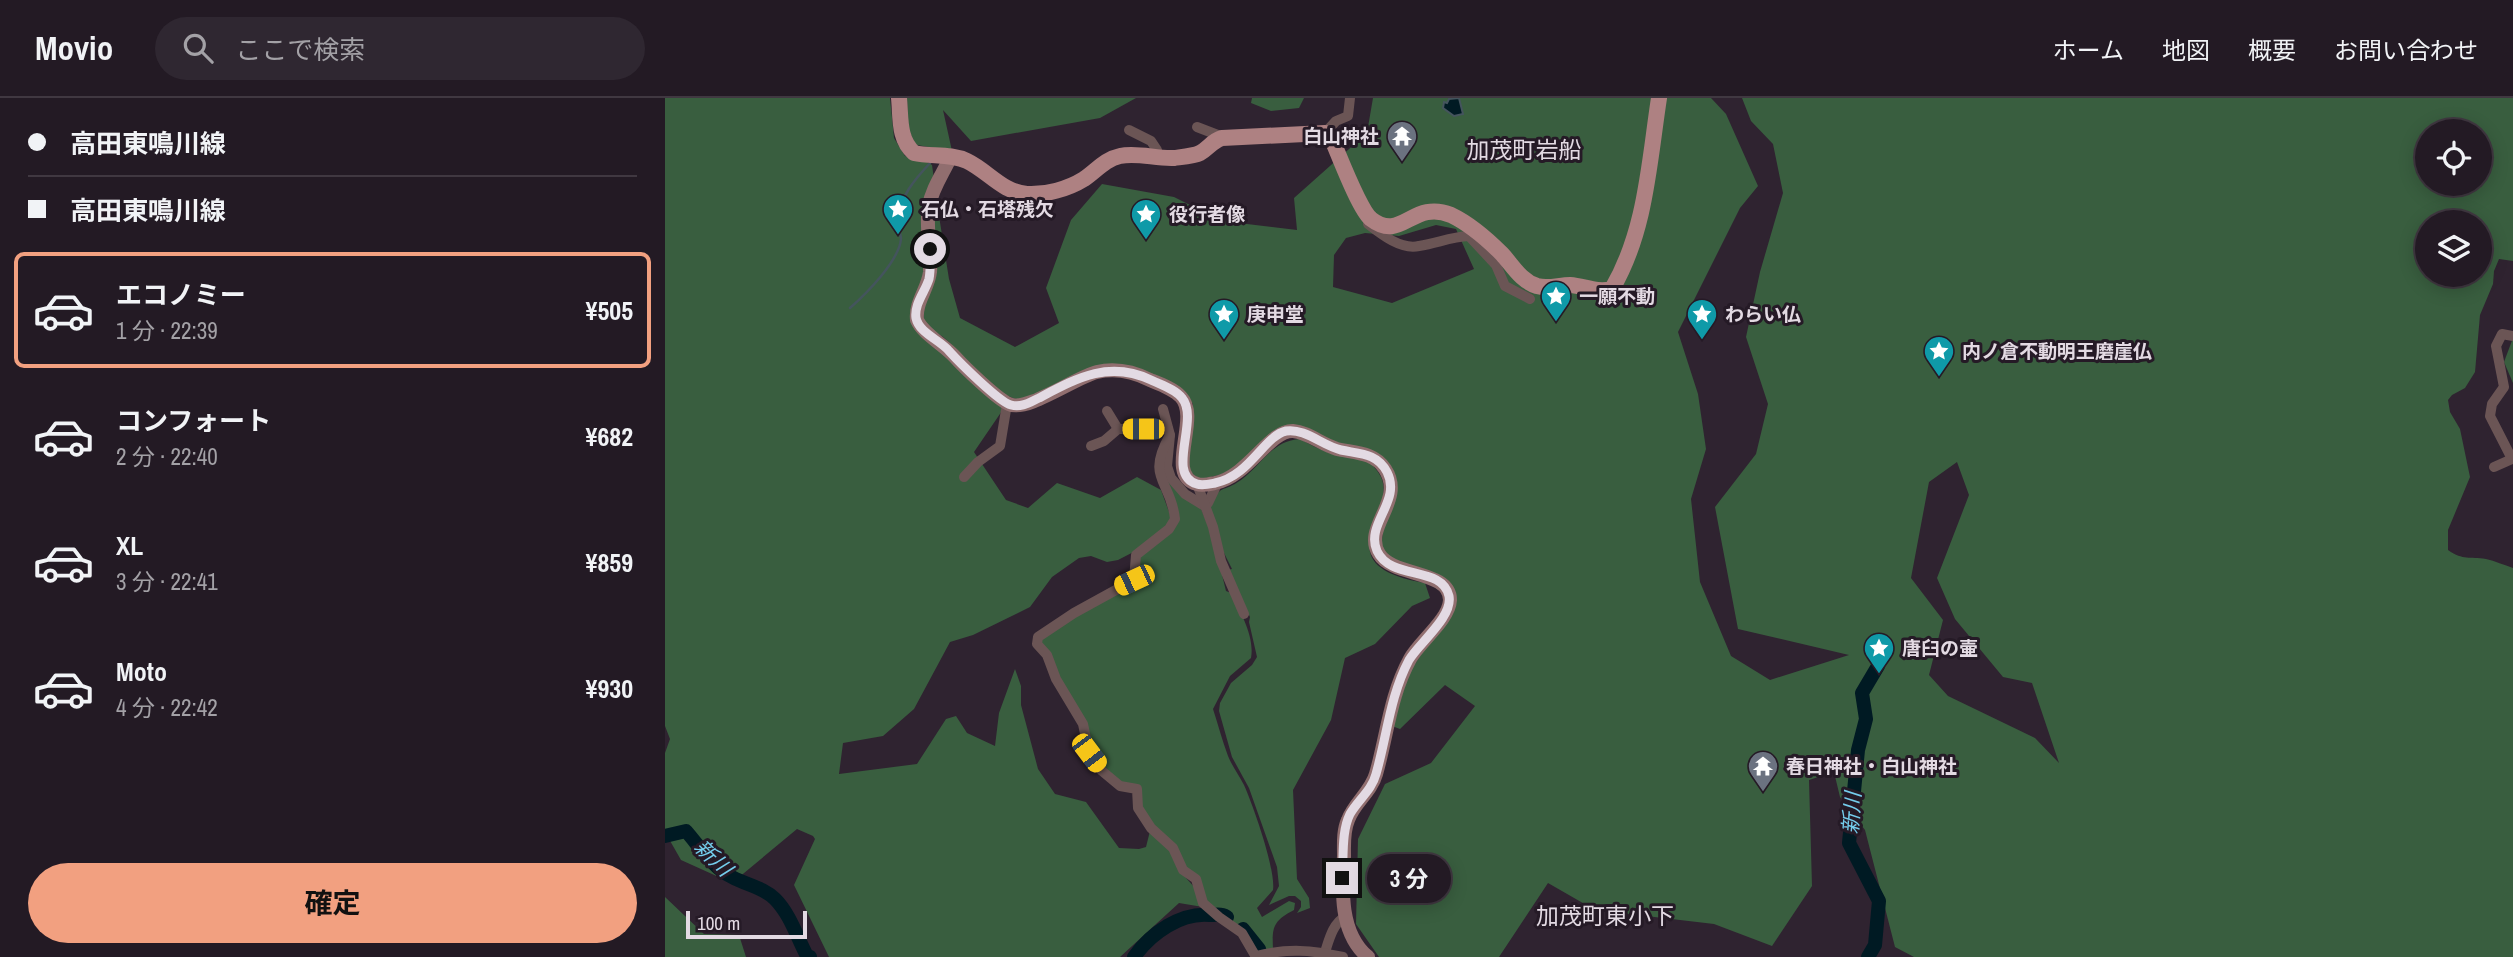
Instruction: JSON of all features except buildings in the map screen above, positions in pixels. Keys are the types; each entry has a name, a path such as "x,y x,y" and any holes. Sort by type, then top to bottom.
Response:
{"main road":[{"path":"899,98 902,136 911,150 922,155 951,156 969,162 1010,190 1025,194 1041,194 1062,189 1083,180 1117,156 1129,154 1156,158 1200,153 1214,140 1224,137 1325,133 1331,137 1367,216 1379,225 1391,227 1403,224 1426,211 1439,211 1458,219 1487,239 1522,278 1538,286 1568,285 1600,292 1612,289 1634,242 1643,210 1659,98"},
{"path":"951,156 932,193 928,209 930,271 916,320 923,330 944,344 964,368 1007,404 1025,405 1096,372 1112,370 1140,375 1180,395 1187,406 1182,463 1187,478 1197,484 1218,482 1245,469 1282,432 1303,433 1325,446 1378,459 1387,472 1391,491 1375,539 1380,555 1398,569 1441,582 1448,591 1450,600 1445,614 1412,656 1404,671 1388,718 1376,776 1346,824 1342,878 1345,917 1355,941 1368,957"}],"street":[{"path":"1325,133 1336,121 1348,116 1350,98"},
{"path":"1197,127 1224,137"},
{"path":"1129,130 1151,141 1157,150 1156,158"},
{"path":"1367,216 1368,224 1384,236 1410,247 1445,238 1469,236 1496,265 1505,286 1529,299"},
{"path":"2494,467 2512,459 2490,416 2494,400 2504,387 2496,346 2502,334 2513,336"},
{"path":"964,477 1000,446 1007,404"},
{"path":"1163,409 1169,432 1167,466 1171,478 1185,494 1203,505"},
{"path":"1107,411 1118,429"},
{"path":"1091,446 1104,441 1118,429 1169,432"},
{"path":"1169,432 1158,466 1174,512 1175,519 1169,529 1136,555 1134,580 1053,626 1038,637 1037,644 1047,655 1056,679 1083,724 1089,753 1102,771 1121,786 1137,789 1138,808 1151,828 1173,848 1183,870 1196,879 1203,903 1242,933 1256,956 1286,950 1343,957"},
{"path":"1203,505 1208,503 1218,482"},
{"path":"1197,484 1213,527 1221,561 1244,614"},
{"path":"1325,953 1331,935 1340,919 1345,917"}],"green space":[{"path":"665,98 890,98 894,138 905,156 924,160 932,165 934,179 926,271 911,311 1004,408 974,452 1006,500 1028,508 1057,483 1100,498 1137,477 1161,490 1172,520 1147,545 1118,560 1107,562 1091,556 1079,558 1052,577 1030,607 973,635 950,642 914,709 883,736 843,743 839,774 917,764 946,719 956,716 967,733 995,746 999,713 1015,669 1021,686 1021,705 1038,769 1055,794 1086,802 1119,848 1146,847 1150,831 1169,848 1179,870 1195,888 1203,907 1179,903 1120,957 829,957 794,885 815,839 813,836 797,829 732,883 681,860 665,832 665,753 670,739 665,726"},
{"path":"907,98 1136,98 1100,118 971,141 943,110 952,151 917,145 909,129"},
{"path":"1252,98 1304,98 1299,108 1271,111 1251,103"},
{"path":"1373,98 1711,98 1726,114 1758,186 1740,208 1678,332 1698,394 1706,449 1691,499 1700,582 1731,656 1770,680 1849,655 1738,629 1715,507 1756,454 1768,404 1746,337 1760,272 1783,193 1773,144 1751,121 1742,98 2513,98 2513,261 2499,259 2492,286 2492,210 2415,210 2415,287 2492,287 2480,315 2475,372 2465,388 2448,400 2450,412 2460,429 2470,477 2448,530 2448,550 2463,557 2486,559 2513,568 2513,957 1914,957 1895,947 1865,830 1840,797 1834,772 1809,780 1812,886 1772,946 1714,924 1595,910 1548,883 1499,957 1379,957 1356,924 1358,839 1385,784 1431,763 1475,706 1445,685 1400,729 1392,726 1409,673 1456,601 1391,559 1381,546 1392,469 1374,452 1334,442 1301,427 1286,426 1271,433 1246,460 1234,468 1220,475 1198,479 1188,469 1193,404 1184,391 1126,367 1023,400 1013,398 992,386 949,342 923,321 936,197 949,279 960,318 1015,347 1059,323 1046,288 1071,220 1102,184 1174,197 1222,221 1297,230 1294,198 1367,133","holes":["1436,225 1456,229 1474,269 1392,303 1333,287 1334,255 1346,238 1365,233 1399,236","1957,462 1969,495 1937,578 1955,619 2003,677 2032,683 2059,763 2035,738 1948,696 1929,675 1943,620 1911,578 1929,482"]},
{"path":"2513,338 2513,383 2504,362"},
{"path":"1300,439 1329,453 1362,459 1372,464 1384,487 1371,534 1370,549 1376,563 1393,574 1425,583 1430,598 1412,606 1375,644 1345,658 1331,720 1293,790 1297,879 1309,898 1310,908 1297,913 1301,901 1295,896 1269,905 1279,886 1277,867 1249,788 1232,757 1219,711 1220,703 1231,683 1252,665 1257,657 1250,617 1227,570 1232,569 1220,545 1208,508 1219,491 1241,480 1274,449"},
{"path":"1165,470 1200,506 1213,538 1226,591 1231,593 1251,641 1251,658 1230,676 1213,709 1228,756 1253,807 1271,868 1273,890 1257,908 1262,917 1289,901 1295,903 1294,910 1275,925 1273,949 1258,952 1206,903 1186,867 1140,807 1141,791 1121,783 1098,765 1040,641 1049,632 1138,581 1139,558 1175,526"},
{"path":"665,897 704,934 739,935 746,957 665,957"}],"water":[{"path":"1459,98 1463,114 1454,116 1443,108 1444,102"}],"waterway":[{"path":"850,308 873,286 899,248 901,239 898,223 901,205 914,182 931,162"},
{"name":"新川","path":"1868,957 1875,945 1879,901 1849,843 1858,750 1866,719 1862,693 1878,666"},
{"name":"新川","path":"665,836 686,831 719,868 770,895 785,912 807,956 810,957"},
{"name":"新川","path":"1134,957 1158,932 1178,921 1199,915 1227,917"},
{"name":"新川","path":"1243,929 1259,949 1261,957"}],"place":[{"name":"白山神社","path":"1402,163"},
{"name":"石仏・石塔残欠","path":"898,236"},
{"name":"役行者像","path":"1146,241"},
{"name":"一願不動","path":"1556,323"},
{"name":"庚申堂","path":"1224,341"},
{"name":"わらい仏","path":"1702,341"},
{"name":"内ノ倉不動明王磨崖仏","path":"1939,378"},
{"name":"唐臼の壷","path":"1879,675"},
{"name":"春日神社・白山神社","path":"1763,793"}],"district":[{"name":"加茂町岩船","path":"1524,150"},
{"name":"加茂町東小下","path":"1605,916"}],"route":[{"path":"930,249 928,282 920,299 916,320 923,330 944,344 964,368 1007,404 1025,405 1096,372 1125,372 1140,375 1180,395 1187,406 1183,471 1187,478 1197,484 1229,478 1245,469 1275,437 1282,432 1293,431 1303,433 1325,446 1378,459 1387,472 1391,491 1378,526 1376,548 1388,564 1441,582 1448,591 1450,600 1445,614 1412,656 1404,671 1388,718 1373,784 1351,812 1346,824 1342,878"}]}
